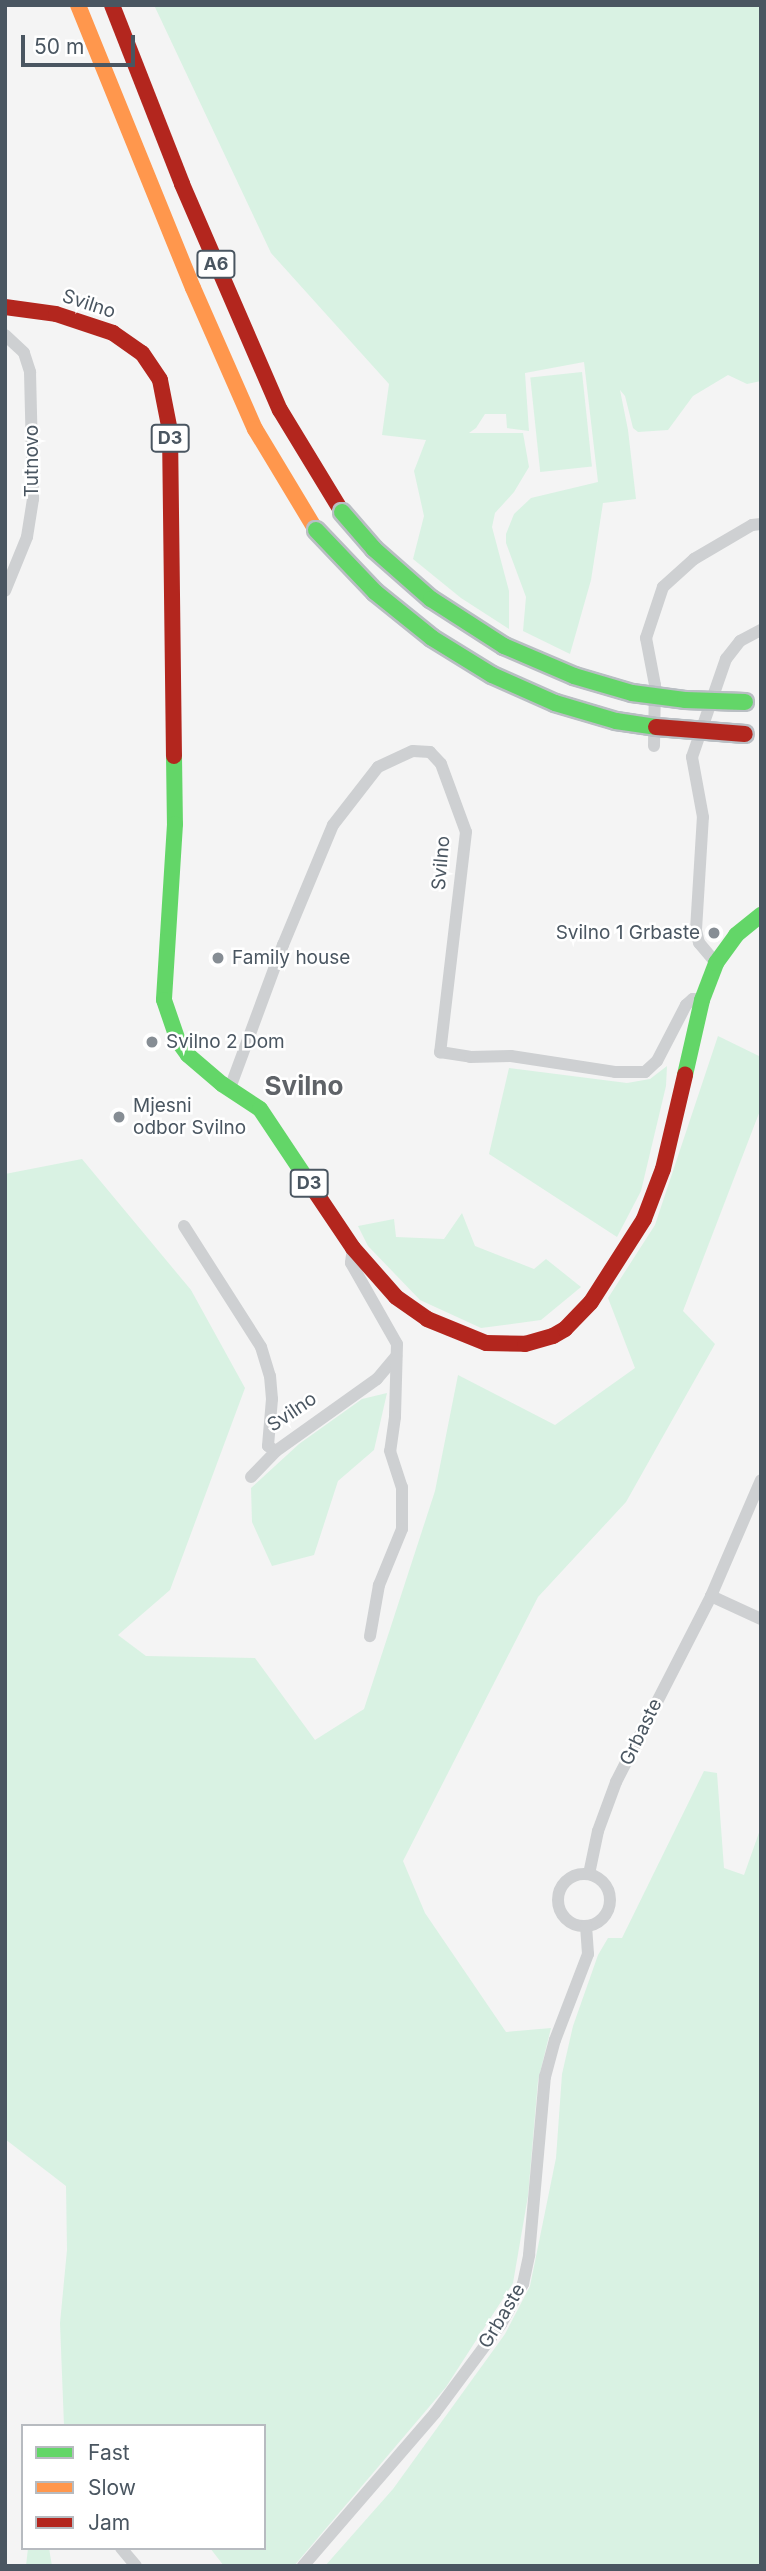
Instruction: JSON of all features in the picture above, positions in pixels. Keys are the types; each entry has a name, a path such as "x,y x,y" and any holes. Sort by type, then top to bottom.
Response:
{"main road":[{"name":"A6","path":"78,5 192,288 255,429 316,530 375,592 432,638 492,675 555,703 616,721 686,731 753,733"},
{"name":"A6","path":"111,5 181,184 280,410 342,512 374,549 431,599 504,646 574,676 632,693 685,700 753,701"},
{"name":"Svilno","path":"5,307 56,314 113,333 142,353 160,380 170,430 175,824 164,1000 178,1041 188,1055 252,1102 272,1124 353,1248 396,1297 427,1320 486,1343 525,1344 553,1336 565,1329 591,1302 644,1219 663,1169 702,1000 716,963 736,935 761,915"}],"street":[{"name":"Tutnovo","path":"5,335 23,353 30,372 33,477 27,537 5,591"},
{"path":"654,746 655,685 646,638 663,587 694,559 752,525 761,524"},
{"path":"716,963 699,943 696,930 703,817 692,757 726,659 740,641 761,630"},
{"name":"Svilno","path":"230,1088 283,945 333,825 378,767 413,751 430,752 441,764 466,832 440,1052 470,1057 511,1056 615,1072 645,1072 657,1061 686,1005 693,999 702,1000"},
{"name":"Svilno","path":"184,1226 261,1347 270,1376 272,1399 268,1446 276,1451 377,1379 396,1356"},
{"name":"Svilno","path":"353,1248 351,1263 397,1344 395,1417 390,1451 402,1487 402,1530 379,1585 370,1636"},
{"path":"251,1477 276,1451"},
{"name":"Grbaste","path":"589,1874 598,1831 616,1782 711,1596 761,1480"},
{"path":"711,1596 761,1619"},
{"path":"580,1874 589,1874 604,1882 610,1898 607,1914 601,1920 586,1926 568,1922 562,1915 557,1898 564,1882 580,1874"},
{"name":"Grbaste","path":"303,2566 435,2413 501,2324 523,2284 529,2255 545,2077 555,2040 588,1954 586,1926"},
{"path":"123,2550 136,2566"}],"green space":[{"path":"154,5 761,5 761,381 747,384 728,375 693,396 668,430 638,432 633,428 625,396 620,390 628,430 636,499 603,503 591,580 570,654 523,631 526,597 506,543 506,534 514,514 531,498 598,482 584,362 525,373 529,431 507,428 506,414 485,414 476,428 469,433 523,433 529,467 514,492 495,513 492,527 509,591 509,629 461,598 413,559 424,516 414,471 426,440 382,435 389,384 271,253"},
{"path":"582,372 592,466 540,472 530,377"},
{"path":"718,1036 761,1057 761,1108 683,1311 715,1344 626,1502 538,1597 403,1861 425,1913 506,2032 551,2028 538,2081 528,2196 513,2283 446,2387 294,2566 224,2566 212,2550 266,2550 266,2424 64,2424 60,2323 67,2250 66,2186 5,2139 5,1174 82,1159 191,1290 245,1388 170,1590 118,1635 146,1656 255,1658 315,1740 364,1709 435,1491 458,1375 555,1425 635,1368 608,1298 655,1225"},
{"path":"667,1066 666,1086 641,1191 617,1237 489,1154 509,1068 627,1083 650,1079"},
{"path":"462,1213 475,1246 534,1269 546,1259 581,1287 541,1320 481,1328 420,1300 368,1246 358,1226 394,1219 396,1237 444,1239"},
{"path":"387,1393 374,1450 338,1481 314,1555 272,1566 252,1522 251,1488 299,1444 362,1399"},
{"path":"704,1771 717,1773 724,1868 744,1875 761,1827 761,2566 325,2566 393,2489 505,2334 530,2286 556,2158 562,2074 573,2026 598,1955 608,1938 622,1938"},
{"path":"28,2550 49,2550 52,2566 26,2566"}],"traffic: fast":[{"path":"342,512 374,549 431,599 504,646 574,676 632,693 685,700 745,702"},
{"path":"316,530 375,592 432,638 492,675 555,703 616,721 656,727"},
{"path":"174,756 175,824 164,1000 178,1041 188,1055 222,1084 260,1109 310,1184"},
{"path":"685,1075 702,1000 716,963 736,935 761,915"}],"traffic: slow":[{"path":"78,5 193,288 255,429 316,530"}],"traffic: jam":[{"path":"112,5 182,184 280,410 342,512"},
{"path":"5,307 56,314 113,333 142,353 160,380 170,431 174,756"},
{"path":"656,727 745,734"},
{"path":"310,1184 353,1248 396,1297 427,1319 486,1343 525,1344 553,1336 565,1329 591,1302 644,1219 663,1169 685,1075"}],"place":[{"name":"Svilno 1 Grbaste","path":"714,933"},
{"name":"Family house","path":"218,958"},
{"name":"Svilno 2 Dom","path":"152,1042"},
{"name":"Mjesni odbor Svilno","path":"119,1117"}],"district":[{"name":"Svilno","path":"304,1086"}]}
